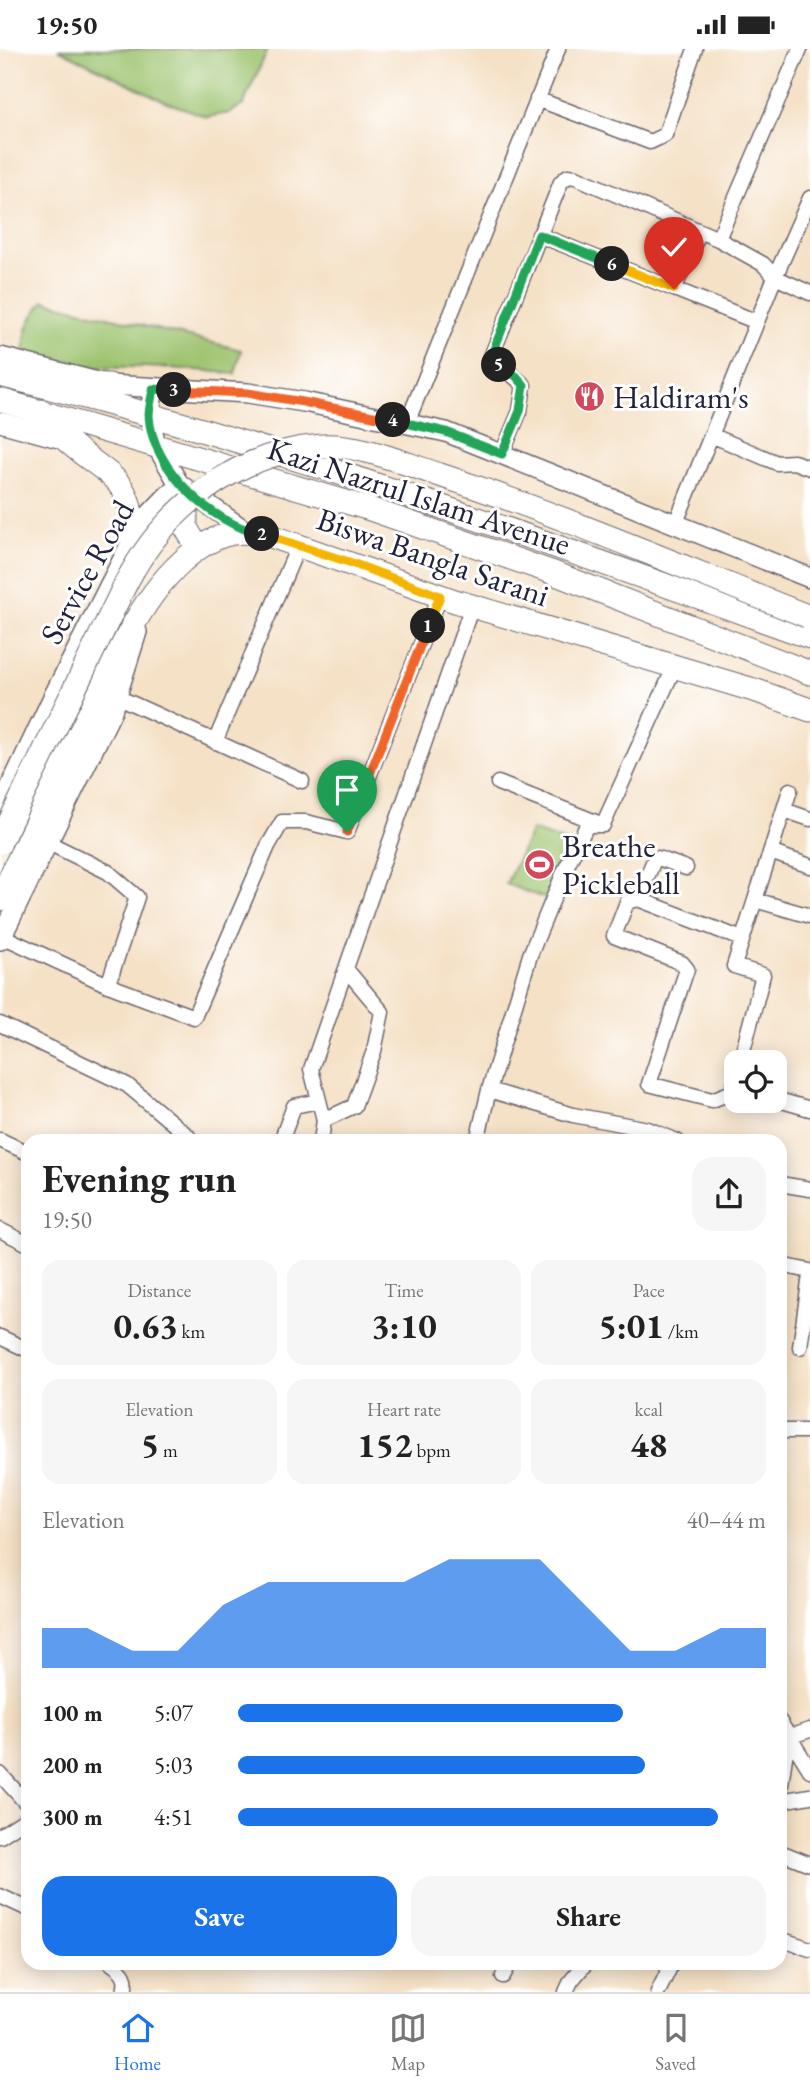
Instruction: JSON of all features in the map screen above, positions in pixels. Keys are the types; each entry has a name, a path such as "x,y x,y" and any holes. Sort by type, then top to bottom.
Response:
{"main road":[{"name":"Kazi Nazrul Islam Avenue","path":"0,375 149,415 392,489 563,548 809,623"},
{"path":"37,384 109,385"},
{"name":"Kazi Nazrul Islam Avenue","path":"0,400 370,509 525,563 810,673"},
{"path":"40,411 66,440 102,467 122,487 134,520 132,541"},
{"path":"0,842 126,583 148,544 190,501 225,476 269,456 323,446 360,449 520,503 809,623"},
{"path":"183,487 186,528 198,548"},
{"path":"0,899 90,711 144,608 174,570 198,548 244,530"},
{"name":"Biswa Bangla Sarani","path":"244,530 299,544 440,596 757,691"},
{"path":"757,691 810,699"},
{"path":"757,691 810,711"}],"street":[{"path":"407,423 558,49"},
{"path":"537,99 650,142 665,135 695,49"},
{"path":"718,239 800,49"},
{"path":"502,454 520,411 524,385 491,357 561,183 568,176 576,177 718,239 763,264 775,277 810,293"},
{"path":"675,524 775,277 810,198"},
{"path":"674,289 700,231"},
{"path":"539,235 757,321"},
{"path":"0,357 109,385 248,393 446,432 810,578"},
{"path":"153,389 149,415 156,445 183,487 244,530"},
{"path":"0,422 66,440"},
{"path":"711,435 777,463 793,462 810,468"},
{"name":"Service Road","path":"0,809 132,541 149,515 183,487"},
{"path":"215,742 299,544"},
{"path":"144,608 118,697 1,938 108,985 194,1017 268,846 282,822 306,822 347,832 440,596"},
{"path":"322,1134 324,1120 311,1069 472,606"},
{"path":"603,825 674,668"},
{"path":"118,697 302,781"},
{"path":"498,783 603,825"},
{"path":"743,1050 763,975 734,966 790,790"},
{"path":"784,810 810,819"},
{"path":"479,1134 489,1090 530,955 564,872 587,825 603,825"},
{"path":"49,843 108,872 137,897 108,985"},
{"path":"770,852 810,866"},
{"path":"638,899 654,860 658,858 685,868"},
{"path":"724,1096 712,1100 649,1084 687,969 682,963 614,936 627,902 638,899 742,939"},
{"path":"755,900 810,916"},
{"path":"324,1120 354,1106 374,1051 382,1011 346,969"},
{"path":"0,1024 127,1085 186,1134"},
{"path":"489,1090 636,1134"},
{"path":"284,1134 294,1106 319,1101"},
{"path":"787,1102 810,1109"},
{"path":"0,1140 21,1150"},
{"path":"787,1185 810,1189"},
{"path":"0,1230 21,1240"},
{"path":"787,1267 810,1273 800,1347"},
{"path":"0,1336 21,1346"},
{"path":"787,1431 810,1430"},
{"path":"788,1737 810,1730"},
{"path":"788,1737 810,1770"},
{"path":"787,1744 788,1737"},
{"path":"0,1774 21,1797"},
{"path":"787,1800 810,1796"},
{"path":"0,1836 21,1822"},
{"path":"787,1855 810,1864"},
{"path":"0,1896 21,1906"},
{"path":"787,1942 810,1949"},
{"path":"120,1970 127,1980 124,1992"},
{"path":"566,1992 580,1970"},
{"path":"657,1992 668,1970"}],"green space":[{"path":"58,49 268,49 243,105 229,113 207,117 164,101"},
{"path":"44,301 241,350 235,374 166,368 70,365 26,357 28,327"},
{"name":"Breathe Pickleball","path":"532,830 571,844 546,899 506,884"}],"place":[{"name":"Haldiram's","path":"590,397"},
{"name":"Breathe Pickleball","path":"539,864"}],"route":[{"path":"347,832 440,596 299,544 244,530 186,491 156,445 149,415 153,389 248,393 303,402 446,432 502,454 520,411 524,385 507,369 497,365 491,357 539,235 674,289"}]}
